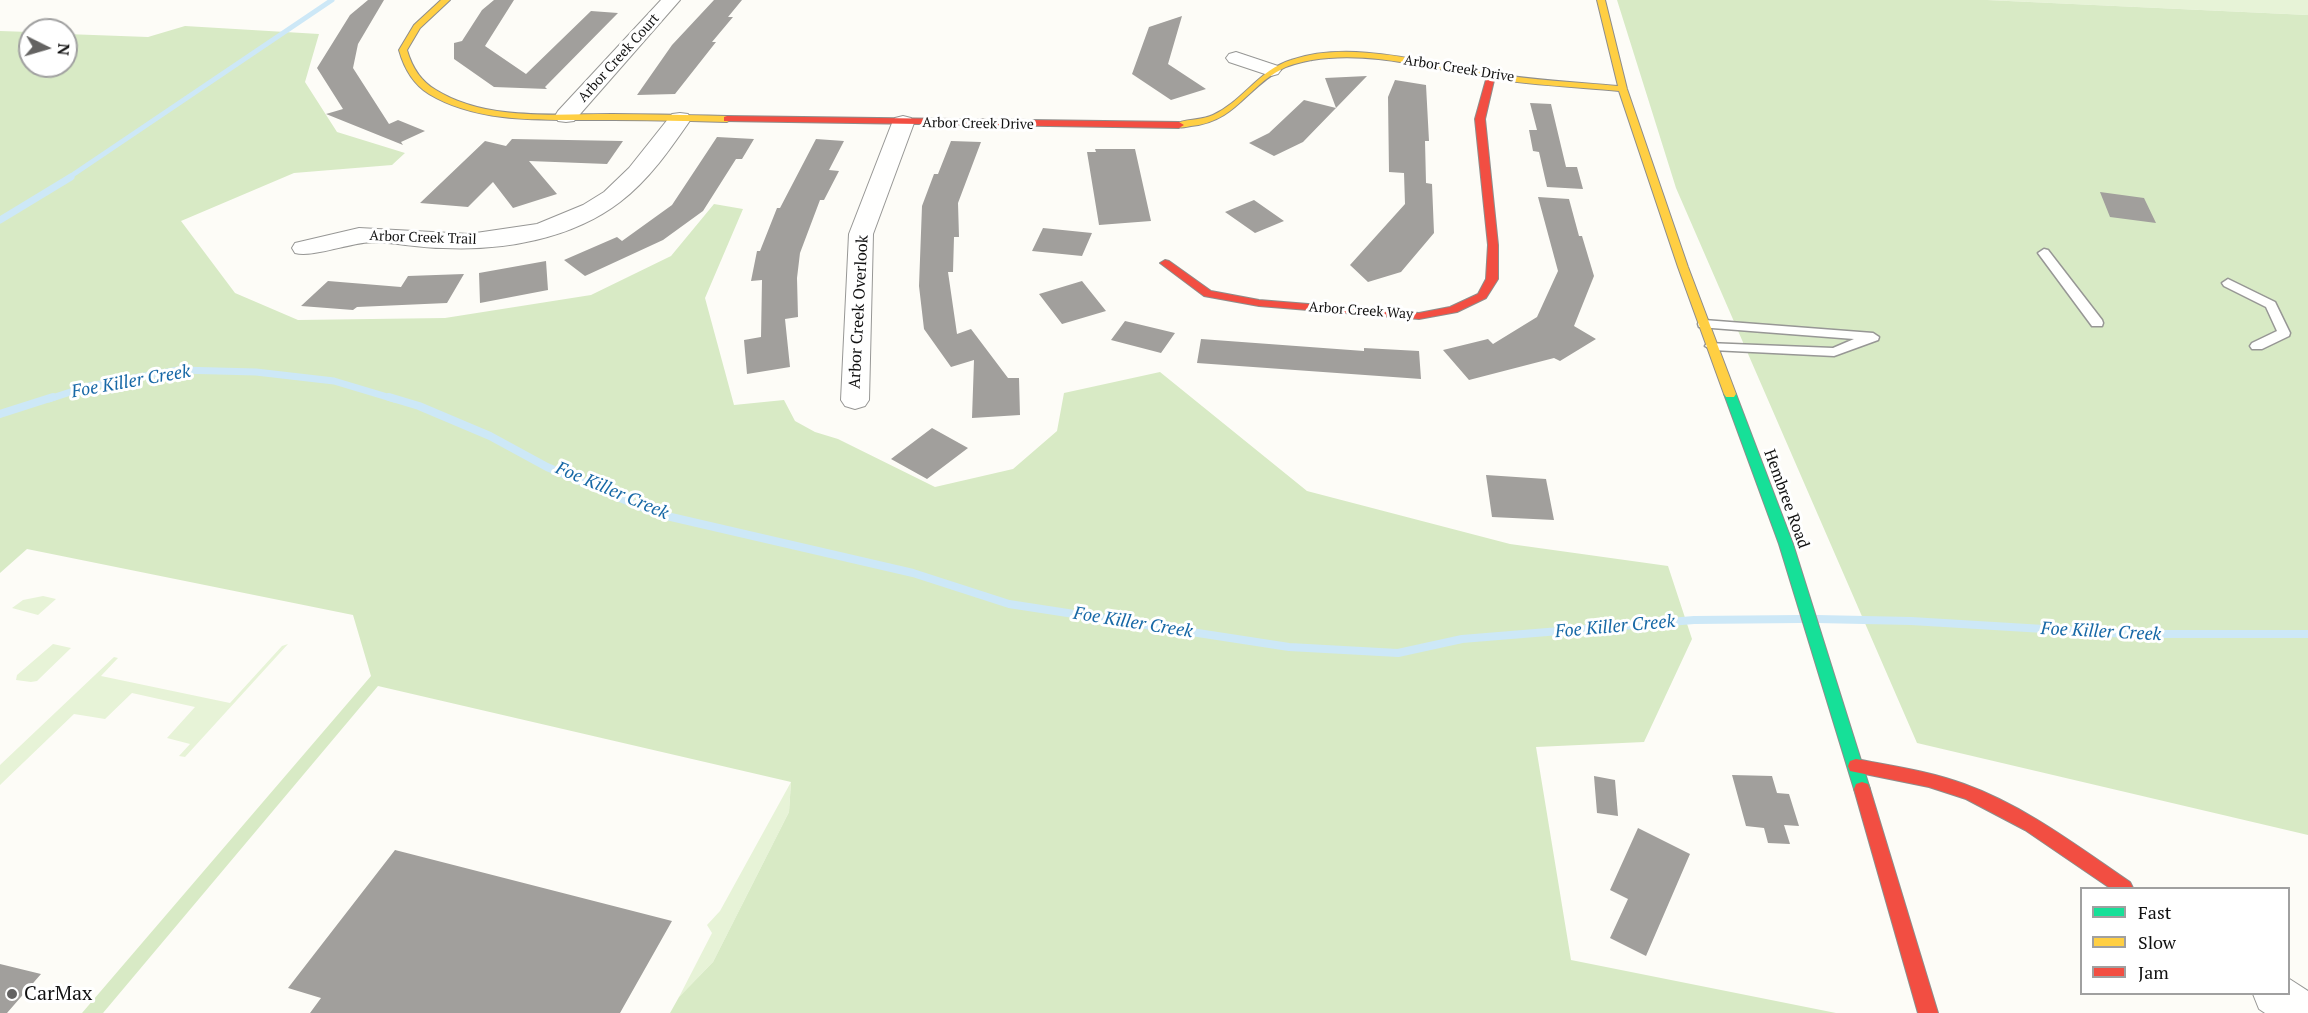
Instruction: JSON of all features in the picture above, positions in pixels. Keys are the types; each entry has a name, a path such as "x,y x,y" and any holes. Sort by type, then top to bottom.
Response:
{"street":[{"name":"Arbor Creek Drive","path":"446,0 417,27 403,50 409,71 428,89 456,104 488,112 566,116 903,123 1190,124 1212,120 1233,108 1271,70 1295,61 1353,55 1380,57 1491,76 1623,89"},
{"name":"Arbor Creek Court","path":"566,116 671,0"},
{"name":"Hembree Road","path":"1601,0 1623,89 1704,324 1786,544 1830,680 1928,1013"},
{"path":"1236,58 1271,70"},
{"name":"Arbor Creek Way","path":"1165,263 1208,294 1258,303 1419,316 1452,310 1482,296 1492,279 1493,245 1480,119 1491,76"},
{"name":"Arbor Creek Trail","path":"304,248 341,237 369,235 444,241 484,240 529,233 573,220 606,202 631,180 680,119"},
{"name":"Arbor Creek Overlook","path":"855,400 861,234 903,123"},
{"path":"1856,766 1932,782 1970,794 2008,811 2122,887"},
{"path":"2278,995 2301,1013"}],"lane":[{"path":"2044,253 2097,323"},
{"path":"2228,283 2271,305 2284,333 2257,346"},
{"path":"1704,324 1873,337 1834,352 1712,346"}],"green space":[{"path":"1617,0 1987,0 2308,15 2308,835 1917,743 1676,188"},
{"path":"1987,0 2308,0 2308,15"},
{"path":"185,26 319,34 305,82 337,132 405,153 392,165 294,173 181,221 235,293 298,320 445,318 591,295 671,256 714,204 743,209 705,298 734,405 784,400 795,421 815,432 838,439 935,487 1013,469 1057,431 1064,393 1160,372 1307,491 1510,544 1668,566 1692,639 1644,742 1536,747 1571,960 1836,1013 670,1013 679,997 713,962 789,812 791,782 378,686 103,1013 82,1013 371,676 353,615 27,549 0,573 0,31 18,32 18,78 78,78 78,34 148,37"},
{"path":"43,596 56,599 38,615 12,608 23,600"},
{"path":"53,644 71,648 37,681 16,680 17,675"},
{"path":"288,644 185,757 179,756 190,744 167,738 195,707 132,693 105,719 74,714 0,785 0,765 114,657 118,658 101,676 230,703 282,646"},
{"path":"791,782 789,812 713,962 679,997 712,933 707,925 720,911"}],"building":[{"path":"368,0 384,0 358,44 353,68 389,124 398,120 425,131 401,142 403,145 326,114 343,109 317,68 350,15"},
{"path":"494,0 514,0 485,46 526,74 591,11 618,13 545,87 547,89 494,87 454,59 454,43 462,41 482,10"},
{"path":"714,0 742,0 728,17 733,17 712,42 716,42 675,94 637,95 672,45"},
{"path":"1182,16 1168,64 1206,89 1171,100 1132,74 1149,27"},
{"path":"1367,76 1336,108 1325,78"},
{"path":"1395,80 1426,85 1429,141 1425,141 1426,183 1432,184 1434,233 1401,272 1368,282 1350,265 1405,204 1404,173 1389,172 1388,97"},
{"path":"1304,100 1336,108 1303,142 1274,156 1249,143 1269,133"},
{"path":"1530,103 1551,104 1566,167 1577,167 1583,189 1547,187 1539,152 1533,151 1529,130 1537,130"},
{"path":"717,137 754,139 742,159 736,159 703,211 663,240 585,276 564,260 617,237 622,241 672,205"},
{"path":"512,139 623,141 607,164 529,161 557,194 513,208 493,182 468,207 420,203 485,141 506,146"},
{"path":"816,139 844,141 829,170 839,171 824,200 820,200 800,253 797,278 798,317 785,319 790,367 747,374 744,340 761,337 762,280 751,281 757,251 760,251 777,208 780,208"},
{"path":"951,141 981,142 958,203 959,237 954,237 953,272 948,272 957,334 971,329 1008,378 1019,378 1020,415 972,418 974,360 951,367 924,329 919,286 922,206 934,174 938,174"},
{"path":"1095,149 1135,149 1151,221 1099,225 1087,152 1096,152"},
{"path":"2100,192 2144,198 2156,223 2110,217"},
{"path":"1538,197 1569,199 1579,236 1582,236 1594,276 1574,326 1596,339 1560,361 1554,358 1469,380 1443,350 1488,339 1493,344 1537,317 1558,271"},
{"path":"1254,200 1284,221 1255,233 1225,212"},
{"path":"1043,228 1092,233 1082,256 1032,251"},
{"path":"546,261 548,290 480,303 479,273"},
{"path":"464,274 447,303 357,307 353,310 301,306 328,281 401,287 408,276"},
{"path":"1082,281 1106,311 1062,324 1039,294"},
{"path":"1125,321 1175,333 1161,353 1111,340"},
{"path":"1201,339 1364,351 1364,348 1419,351 1421,379 1197,363"},
{"path":"932,428 968,448 927,479 891,459"},
{"path":"1486,475 1546,479 1554,520 1492,517"},
{"path":"1732,775 1772,776 1777,793 1789,794 1799,826 1784,825 1790,844 1768,843 1764,828 1746,826"},
{"path":"1594,776 1615,780 1618,816 1597,813"},
{"path":"1638,828 1690,854 1646,956 1610,938 1628,899 1610,890"},
{"path":"395,850 672,921 620,1013 310,1013 321,998 288,988"},
{"name":"CarMax","path":"0,964 41,974 7,1013 0,1013"}],"waterway":[{"path":"68,178 332,0"},
{"path":"0,220 71,177"},
{"name":"Foe Killer Creek","path":"49,399 89,386 179,370 256,372 334,381 394,399"},
{"name":"Foe Killer Creek","path":"0,414 53,397"},
{"name":"Foe Killer Creek","path":"389,397 419,406 490,436 547,467 658,514 913,573 1009,604 1289,647 1398,653 1462,639 1694,620 1801,619"},
{"name":"Foe Killer Creek","path":"1817,619 1911,621 2127,634 2308,634"}],"traffic: fast":[{"path":"1730,394 1786,544 1862,789"}],"traffic: slow":[{"path":"446,0 417,27 403,50 407,63 418,80 434,93 452,102 472,108 512,114 727,119"},
{"path":"1601,0 1623,89 1683,267 1730,394"},
{"path":"1179,125 1200,123 1217,117 1279,67 1295,61 1343,55 1393,59 1507,78 1623,89"}],"traffic: jam":[{"path":"1165,263 1208,294 1259,303 1419,316 1453,310 1482,296 1492,279 1493,245 1480,119 1491,76"},
{"path":"727,119 1179,125"},
{"path":"1856,766 1929,780 1992,803 2031,825 2123,887"},
{"path":"1862,789 1928,1013"}],"place":[{"name":"CarMax","path":"12,994"}]}
